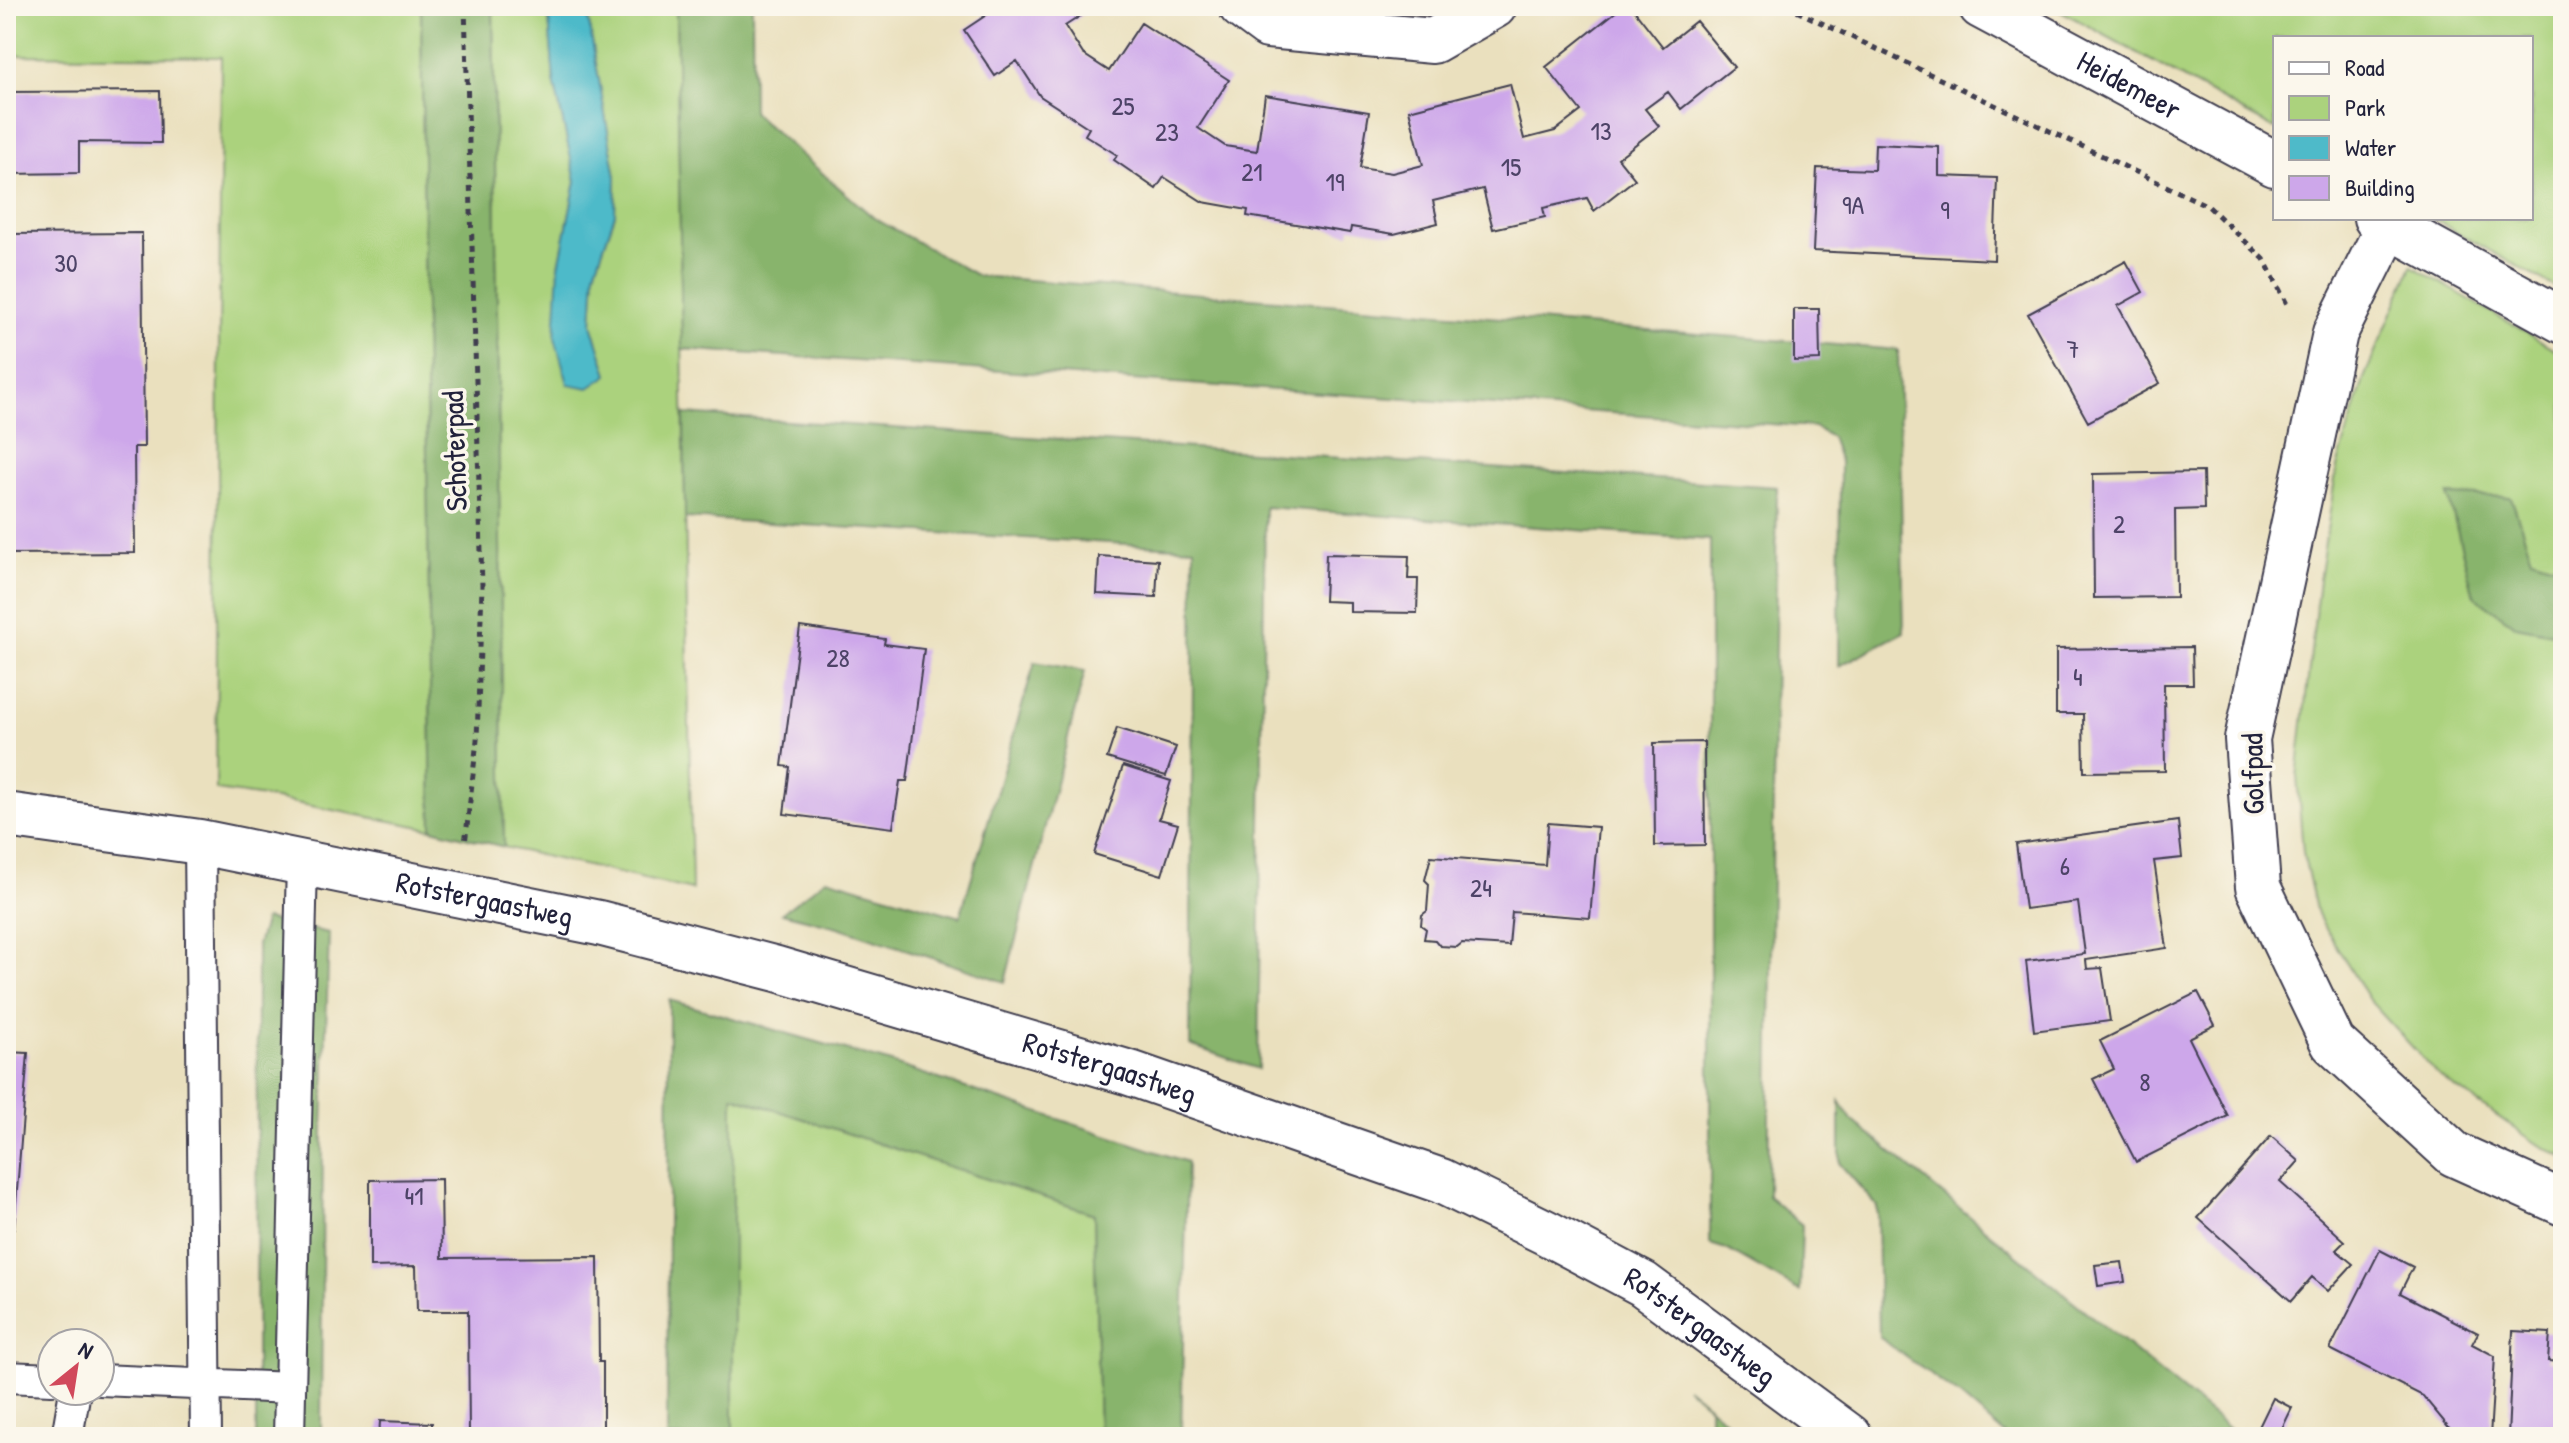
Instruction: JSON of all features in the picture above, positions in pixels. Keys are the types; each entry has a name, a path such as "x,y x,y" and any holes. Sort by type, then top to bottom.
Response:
{"street":[{"path":"1241,6 1268,26 1433,41 1494,6"},
{"name":"Heidemeer","path":"1981,6 2273,163"},
{"path":"2382,222 2563,321"},
{"name":"Golfpad","path":"2382,222 2335,333 2247,739 2258,887 2333,1043 2454,1154 2563,1203"},
{"name":"Rotstergaastweg","path":"6,815 200,842 599,923 793,973 1130,1073 1441,1181 1547,1233 1643,1284 1850,1437"}],"lane":[{"path":"200,842 206,1437"},
{"path":"289,1437 302,861"},
{"path":"6,1377 36,1378"},
{"path":"116,1380 290,1388"},
{"path":"67,1437 72,1407"}],"path":[{"name":"Schoterpad","path":"459,894 477,740 482,586 465,6"},
{"path":"1786,6 2208,206 2264,259 2291,310 2335,333"}],"green space":[{"path":"6,6 421,6 432,829 216,790 221,57 6,55"},
{"path":"421,6 493,6 504,847 432,829"},
{"path":"493,6 548,6 554,81 576,181 559,266 608,375 592,324 595,272 615,215 616,177 586,6 676,6 692,890 504,847"},
{"path":"676,6 752,6 753,113 874,218 978,276 1898,350 1904,632 1839,666 1840,462 1831,437 1814,427 682,349"},
{"path":"2052,6 2563,6 2563,292 2436,220 2533,220 2533,36 2273,36 2273,128"},
{"path":"2412,266 2563,354 2563,1157 2536,1143 2438,1075 2369,1000 2317,914 2303,852 2297,777 2319,580 2337,467 2365,376"},
{"path":"684,414 1777,487 1768,1196 1802,1225 1800,1291 1726,1249 1710,1244 1710,540 1265,507 1258,1069 1190,1045 1194,548 685,518"},
{"path":"2448,495 2511,497 2532,558 2563,568 2563,635 2516,626 2474,596"},
{"path":"1035,662 1085,671 1005,982 838,927 782,913 827,878 960,917"},
{"path":"265,919 329,933 323,1130 321,1437 256,1437 257,945"},
{"path":"669,1000 888,1062 1187,1162 1181,1437 1099,1437 1094,1214 733,1096 733,1437 667,1437"},
{"path":"732,1095 1094,1214 1099,1437 733,1437"},
{"path":"1840,1101 1852,1120 2239,1437 2008,1437 1961,1397 1879,1337 1877,1206 1840,1164"},
{"path":"1709,1407 1713,1410 1746,1437 1709,1437"}],"water":[{"path":"548,6 586,6 616,177 615,214 595,272 592,324 608,375 589,388 568,384 555,338 559,266 576,181 554,81"}],"building":[{"path":"1000,6 1096,6 1065,26 1083,54 1109,71 1141,23 1229,80 1198,128 1225,146 1257,151 1265,95 1369,112 1360,168 1392,173 1423,165 1409,110 1459,97 1510,84 1524,139 1555,131 1581,111 1546,67 1623,6 1631,6 1663,47 1696,21 1734,67 1681,109 1668,92 1645,109 1659,126 1618,158 1635,179 1594,211 1587,198 1543,208 1545,217 1493,229 1483,189 1433,201 1438,223 1394,234 1351,227 1350,233 1247,216 1248,210 1203,202 1164,177 1156,189 1114,160 1117,155 1085,135 1089,128 1040,96 1017,61 995,76 964,30"},
{"path":"160,91 161,143 79,142 79,173 6,174 6,92"},
{"path":"1875,144 1939,147 1939,176 1997,178 1994,260 1813,251 1817,168 1874,170"},
{"path":"142,233 144,447 134,447 135,553 6,554 6,234"},
{"path":"2126,261 2143,292 2118,306 2160,383 2088,422 2028,314"},
{"path":"1794,309 1819,309 1820,360 1794,361"},
{"path":"2203,472 2204,509 2175,510 2176,597 2094,598 2093,474"},
{"path":"1326,554 1409,556 1408,579 1418,579 1417,613 1350,612 1350,602 1324,601"},
{"path":"1099,556 1158,560 1156,597 1097,594"},
{"path":"800,627 885,639 884,644 924,649 907,781 900,781 893,828 784,814 790,767 782,766"},
{"path":"2192,647 2193,684 2164,684 2165,771 2084,772 2083,714 2056,714 2056,649"},
{"path":"1117,728 1176,747 1166,776 1107,758"},
{"path":"1704,742 1705,845 1655,846 1654,743"},
{"path":"1123,766 1171,781 1159,819 1178,824 1162,875 1094,854"},
{"path":"2178,821 2182,858 2154,861 2167,948 2086,960 2087,969 2102,968 2110,1021 2034,1031 2026,961 2085,954 2078,902 2025,909 2016,844"},
{"path":"1548,823 1598,827 1590,918 1512,912 1509,946 1462,943 1457,947 1440,946 1435,940 1424,939 1426,929 1421,925 1422,915 1427,911 1429,884 1425,880 1431,856 1545,865"},
{"path":"2198,992 2215,1025 2189,1038 2228,1116 2136,1162 2093,1079 2114,1069 2100,1041"},
{"path":"6,1052 28,1053 14,1228 6,1228"},
{"path":"2271,1136 2299,1161 2280,1182 2345,1241 2336,1250 2353,1264 2328,1291 2312,1277 2291,1301 2198,1218"},
{"path":"441,1179 442,1258 598,1257 603,1437 469,1437 468,1311 417,1311 416,1266 370,1267 370,1180"},
{"path":"2380,1250 2413,1267 2400,1293 2478,1333 2472,1344 2495,1356 2490,1437 2464,1437 2451,1430 2423,1396 2330,1349"},
{"path":"2122,1262 2125,1282 2098,1286 2095,1265"},
{"path":"2513,1331 2550,1333 2548,1361 2563,1362 2563,1437 2508,1437"},
{"path":"2273,1398 2292,1408 2278,1437 2258,1429"},
{"path":"380,1421 432,1423 432,1437 379,1437"}]}
